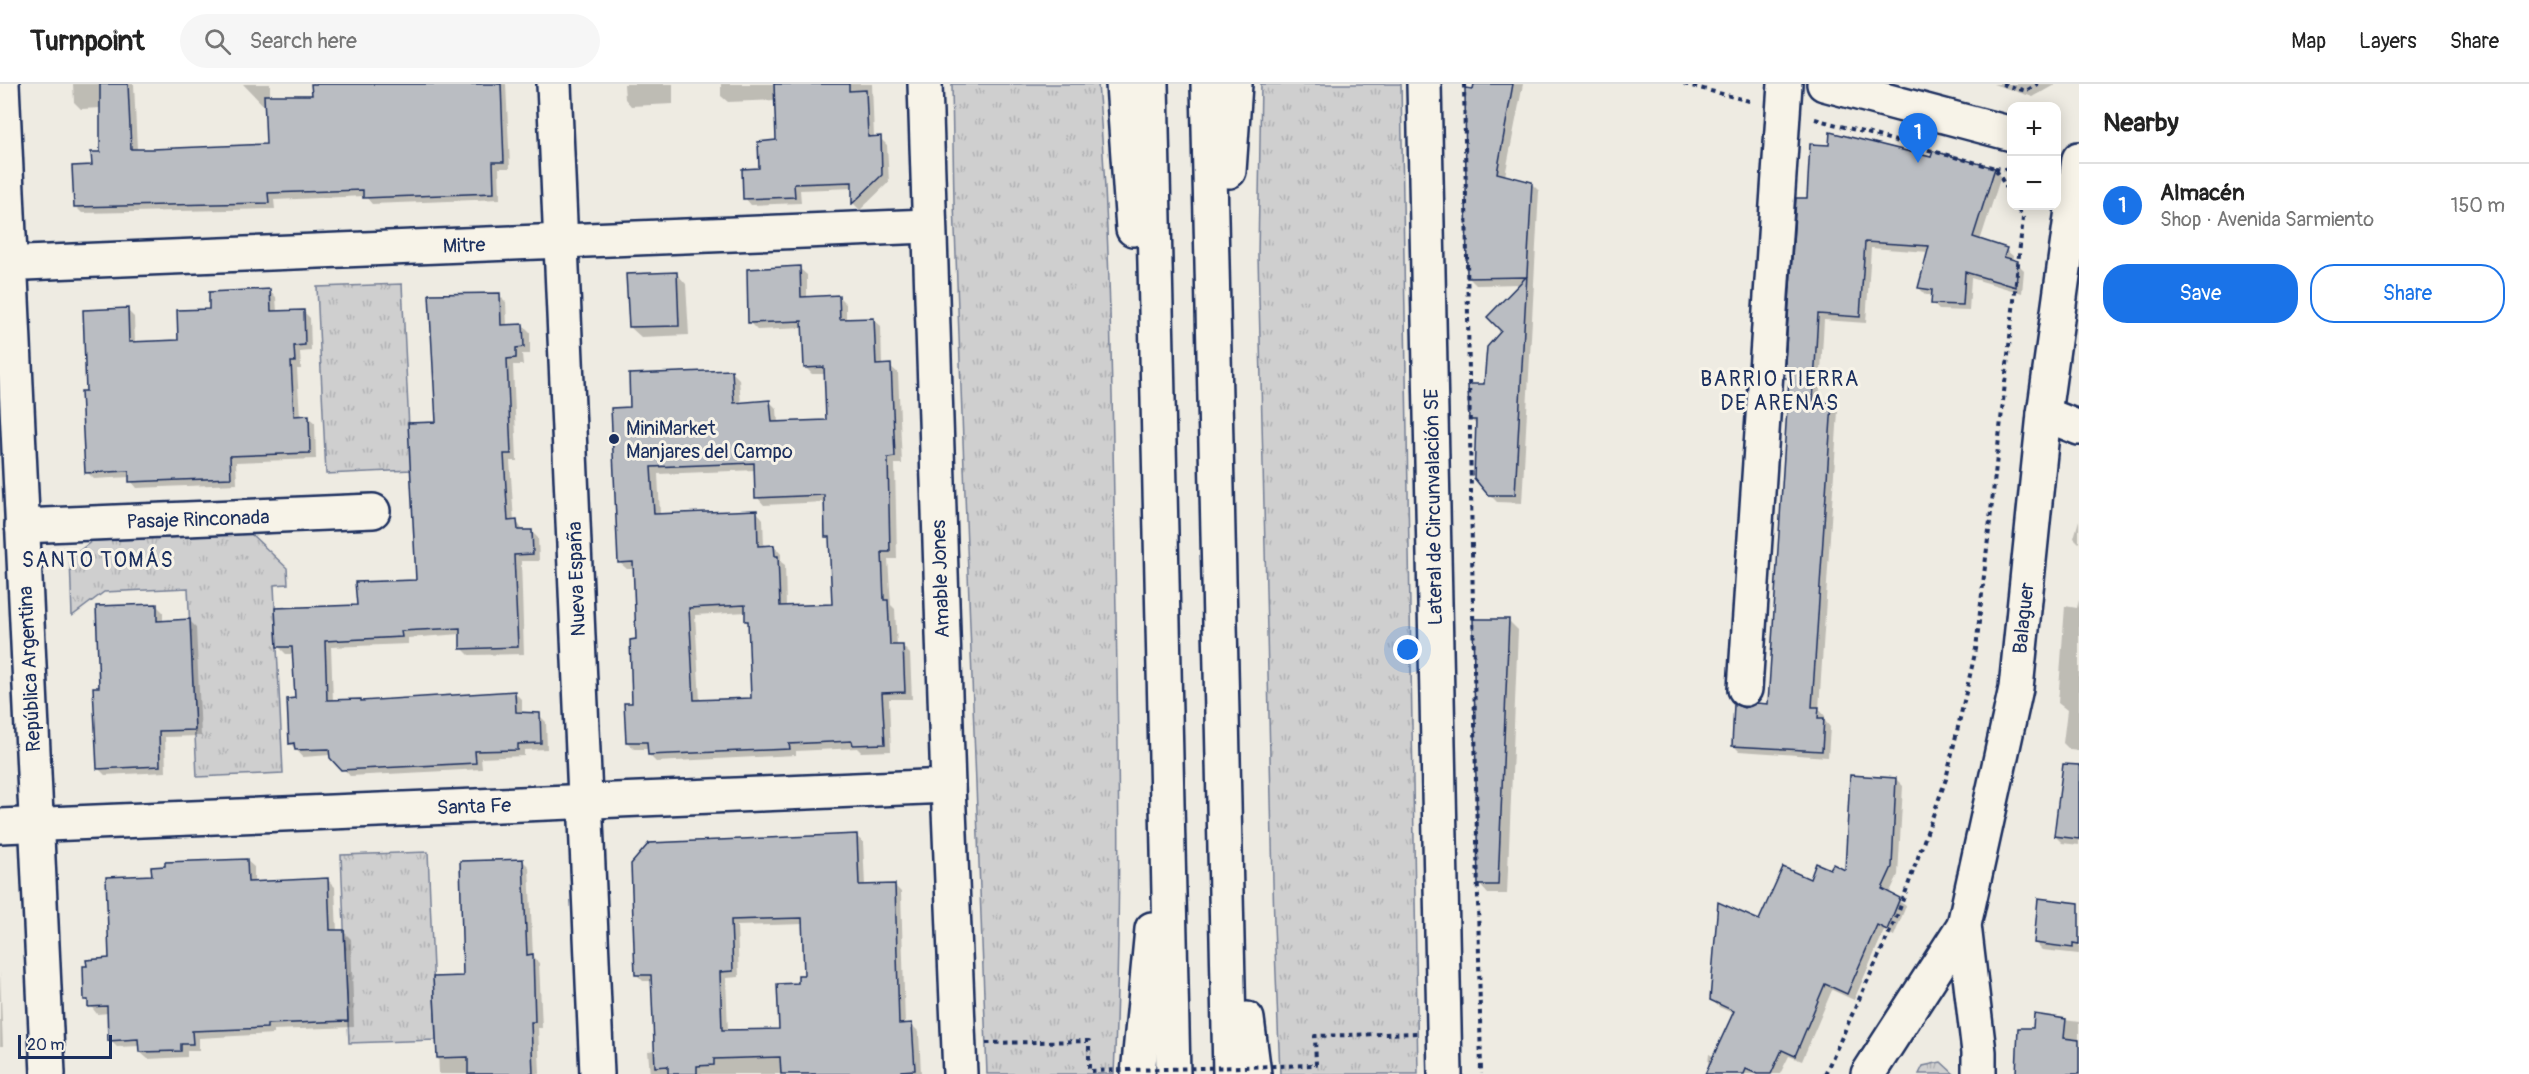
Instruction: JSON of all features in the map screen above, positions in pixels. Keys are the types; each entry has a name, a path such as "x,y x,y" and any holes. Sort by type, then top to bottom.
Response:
{"main road":[{"name":"República Argentina","path":"2,84 5,264 22,526 48,1074"},
{"name":"Nueva España","path":"554,84 597,1074"},
{"name":"Amable Jones","path":"925,84 928,226 960,1074"},
{"path":"1123,84 1164,626"},
{"path":"1151,84 1173,1074"},
{"path":"1208,84 1230,1074"},
{"path":"1216,376 1235,84"},
{"name":"Lateral de Circunvalación SE","path":"1424,84 1445,1074"},
{"path":"1824,84 2007,133"},
{"path":"1745,689 1784,97"},
{"path":"2061,146 2079,151"},
{"name":"Balaguer","path":"1979,1074 1979,1052 1964,925 2016,688 2044,414 2079,159"},
{"name":"Mitre","path":"5,264 928,226"},
{"path":"2044,414 2079,428"},
{"name":"Pasaje Rinconada","path":"22,526 373,512"},
{"path":"1138,1074 1166,766"},
{"name":"Santa Fe","path":"0,826 948,786"},
{"path":"1225,840 1254,1074"},
{"path":"1868,1074 1964,925"}],"path":[{"path":"1464,84 1481,1074"},
{"path":"1684,84 1784,97 1995,168 2007,169"},
{"path":"2002,84 2026,91 2038,84"},
{"path":"1995,168 2007,188"},
{"path":"1825,1074 1897,916 1946,779 1976,649 2023,218 2018,210"},
{"path":"986,1044 1089,1041 1089,1071 1316,1065 1315,1036 1417,1033"}],"green space":[{"path":"952,84 1098,84 1106,202 1110,320 1117,686 1119,880 1114,1074 987,1074 954,203"},
{"path":"1261,84 1401,84 1418,1074 1280,1074 1274,924 1258,255"},
{"path":"402,284 411,470 326,474 317,287"},
{"path":"251,534 287,568 288,584 274,585 283,773 197,777 188,588 104,592 72,616 70,558 92,541"},
{"path":"428,852 436,1040 349,1043 341,855"},
{"path":"1941,1062 1954,1074 1919,1074 1923,1066"}],"building":[{"path":"100,84 128,84 131,149 152,149 266,144 264,95 312,95 311,84 501,84 504,162 493,162 494,193 363,198 363,190 268,193 269,203 74,207 72,166 92,165 91,152 100,152"},
{"path":"774,84 849,84 849,91 866,90 868,137 881,136 882,175 852,204 852,182 794,184 795,197 743,199 742,169 759,168 758,142 776,140"},
{"path":"1474,84 1513,84 1497,173 1532,182 1515,495 1488,495 1474,478 1476,420 1469,420 1468,384 1484,384 1487,347 1501,331 1487,317 1526,277 1467,278 1465,88 1473,89"},
{"path":"1830,132 1931,157 1933,151 1995,168 1973,237 2007,248 2004,257 2018,261 2016,287 1965,272 1963,305 1931,304 1932,290 1918,288 1929,246 1865,242 1860,317 1818,314 1813,401 1832,403 1812,707 1819,707 1818,718 1824,718 1822,751 1732,746 1734,704 1744,708 1756,703 1768,704 1789,378 1784,378 1796,198 1807,198 1810,144 1829,145"},
{"path":"800,266 801,297 839,295 840,319 874,318 876,365 891,364 895,457 888,458 890,552 882,552 884,600 888,600 890,645 903,645 905,692 882,693 885,744 853,745 852,741 789,744 790,749 648,755 647,742 626,742 624,703 632,703 630,640 636,639 633,562 618,563 611,408 630,407 629,374 732,370 734,403 770,400 772,422 826,420 824,367 804,368 802,321 748,323 747,269","holes":["754,463 755,498 824,495 825,537 829,537 832,604 780,606 778,556 775,556 774,545 758,546 757,510 654,514 651,467","745,605 745,621 748,621 751,698 694,700 689,608"]},
{"path":"677,272 679,326 629,327 626,274"},
{"path":"270,289 271,311 304,310 305,345 294,346 295,362 291,362 294,416 309,415 310,453 230,456 231,478 129,482 129,471 85,473 81,391 86,391 83,310 128,308 129,342 178,340 177,310 209,309 209,292"},
{"path":"500,293 501,325 523,324 524,347 516,348 516,358 507,359 511,454 504,454 508,521 517,520 518,530 532,530 533,554 514,555 518,647 460,649 460,628 401,631 402,637 325,641 327,700 361,699 361,701 515,691 516,712 540,713 541,743 518,744 518,750 475,751 476,763 341,770 330,758 329,749 295,750 294,743 289,744 287,699 295,698 292,647 277,647 275,608 357,605 355,582 416,580 408,423 436,422 429,294"},
{"path":"157,604 157,621 190,619 195,730 159,731 160,766 97,769 93,687 99,687 96,606"},
{"path":"1473,619 1509,619 1498,885 1478,885"},
{"path":"2063,764 2079,765 2079,839 2054,836"},
{"path":"1850,775 1896,778 1892,867 1882,889 1900,898 1887,930 1877,925 1847,994 1825,984 1795,1056 1782,1050 1771,1074 1757,1074 1746,1069 1744,1074 1705,1074 1734,1011 1710,1000 1718,902 1759,920 1783,867 1810,879 1816,863 1830,869 1833,864 1845,870"},
{"path":"857,834 859,885 895,884 899,1024 912,1023 915,1070 901,1071 901,1074 781,1074 780,1057 714,1059 714,1065 697,1066 697,1074 668,1074 668,1066 655,1067 651,975 635,975 631,864 649,843","holes":["802,918 804,975 798,975 798,983 777,984 779,1029 722,1030 720,972 733,971 731,920"]},
{"path":"247,859 248,882 328,878 330,930 344,930 348,1021 267,1024 267,1028 192,1031 193,1044 181,1044 181,1051 139,1052 138,1039 108,1041 107,1006 88,1007 88,1000 84,1000 83,966 87,966 86,960 109,958 106,877 152,875 151,867 165,866 165,862"},
{"path":"523,859 527,955 533,954 535,1022 531,1022 533,1074 468,1074 468,1057 437,1058 433,977 463,976 460,861"},
{"path":"2038,898 2079,903 2079,944 2073,943 2073,948 2034,943"},
{"path":"2034,1014 2066,1019 2064,1038 2079,1040 2079,1074 2016,1074 2018,1028 2033,1028"}],"place":[{"name":"Almacén","path":"1918,163"},
{"name":"MiniMarket Manjares del Campo","path":"614,439"}],"district":[{"name":"BARRIO TIERRA DE ARENAS","path":"1780,391"},
{"name":"SANTO TOMÁS","path":"98,560"}]}
